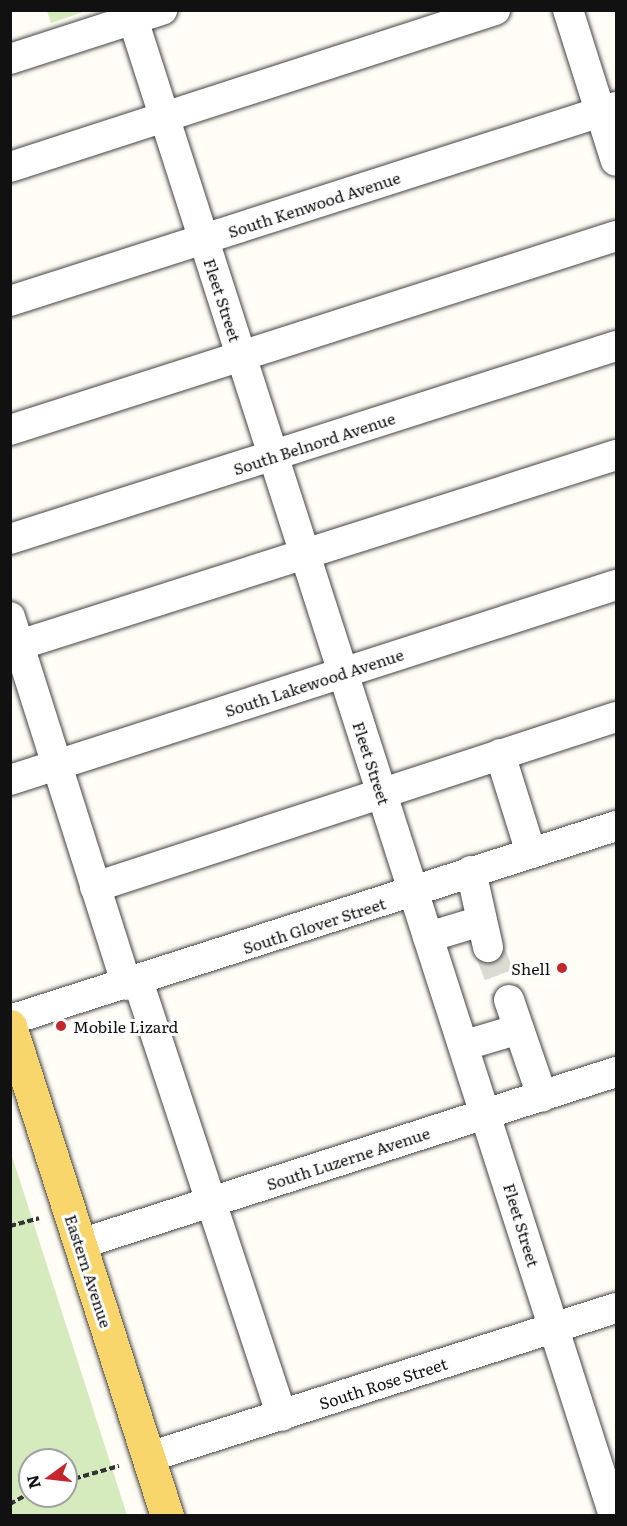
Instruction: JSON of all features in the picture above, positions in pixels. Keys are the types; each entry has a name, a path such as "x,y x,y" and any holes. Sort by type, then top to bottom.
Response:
{"main road":[{"name":"Eastern Avenue","path":"10,1026 80,1244 134,1462 167,1515"}],"street":[{"path":"10,59 131,15 162,10"},
{"path":"10,167 495,10"},
{"path":"568,10 609,109 616,161"},
{"name":"Fleet Street","path":"131,15 428,938 488,1113 553,1328 614,1515"},
{"name":"South Kenwood Avenue","path":"10,301 609,109"},
{"path":"10,430 616,236"},
{"name":"South Belnord Avenue","path":"10,539 616,346"},
{"path":"20,645 616,455"},
{"name":"South Lakewood Avenue","path":"10,780 616,585"},
{"path":"10,617 95,887 133,983 211,1202 282,1416"},
{"path":"95,887 381,791 616,717"},
{"path":"500,754 531,853"},
{"name":"South Glover Street","path":"10,1020 133,983 616,826"},
{"path":"428,938 485,934 471,872"},
{"path":"509,1000 542,1096"},
{"path":"465,1045 519,1029"},
{"name":"South Luzerne Avenue","path":"80,1244 616,1071"},
{"name":"South Rose Street","path":"134,1462 616,1308"}],"path":[{"path":"10,1226 39,1218"},
{"path":"78,1478 134,1462"}],"green space":[{"path":"47,11 82,11 83,12 51,23"},
{"path":"10,1153 11,1153 127,1515 11,1515"}],"tunnel":[{"path":"488,947 509,1000"}],"place":[{"name":"Shell","path":"562,968"},
{"name":"Mobile Lizard","path":"61,1026"}]}
